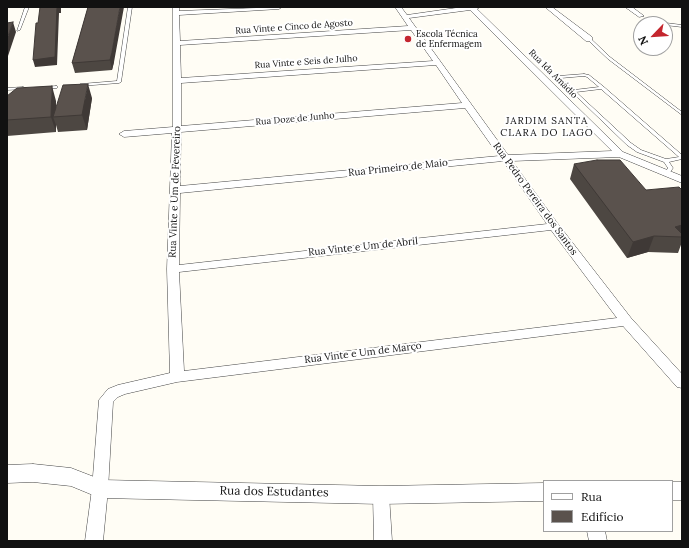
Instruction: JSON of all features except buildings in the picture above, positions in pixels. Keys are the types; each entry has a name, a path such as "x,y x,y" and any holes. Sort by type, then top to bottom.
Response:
{"street":[{"path":"176,10 279,7"},
{"name":"Rua Pedro Pereira dos Santos","path":"398,7 504,158 554,226 626,321 682,383"},
{"path":"404,17 473,7"},
{"name":"Rua Ida Amádio","path":"473,7 620,154"},
{"path":"548,7 589,39"},
{"path":"628,7 641,16"},
{"name":"Rua Vinte e Um de Fevereiro","path":"176,10 177,129 173,269 177,377"},
{"name":"Rua Vinte e Cinco de Agosto","path":"176,43 413,28"},
{"name":"Rua Vinte e Seis de Julho","path":"176,81 438,63"},
{"name":"Rua Doze de Junho","path":"124,134 466,104"},
{"path":"620,154 682,180"},
{"name":"Rua Primeiro de Maio","path":"175,190 504,158 620,154"},
{"name":"Rua Vinte e Um de Abril","path":"173,269 554,226"},
{"name":"Rua Vinte e Um de Março","path":"100,488 106,400 113,394 123,389 177,377 626,321"},
{"name":"Rua dos Estudantes","path":"7,474 33,474 70,477 86,481 100,488 381,495 543,492"},
{"path":"94,541 100,488"},
{"path":"381,495 383,541"}],"lane":[{"path":"18,30 28,7"},
{"path":"73,86 119,82 130,7"},
{"path":"589,39 609,58 682,114"},
{"path":"666,174 671,168 666,161 634,148 571,91 558,77 586,75 603,88 682,158"},
{"path":"42,88 56,87"},
{"path":"7,89 28,88"},
{"path":"571,91 603,88"},
{"path":"666,161 682,158"}],"place":[{"name":"Escola Técnica de Enfermagem","path":"408,39"}],"district":[{"name":"JARDIM SANTA CLARA DO LAGO","path":"547,126"}]}
